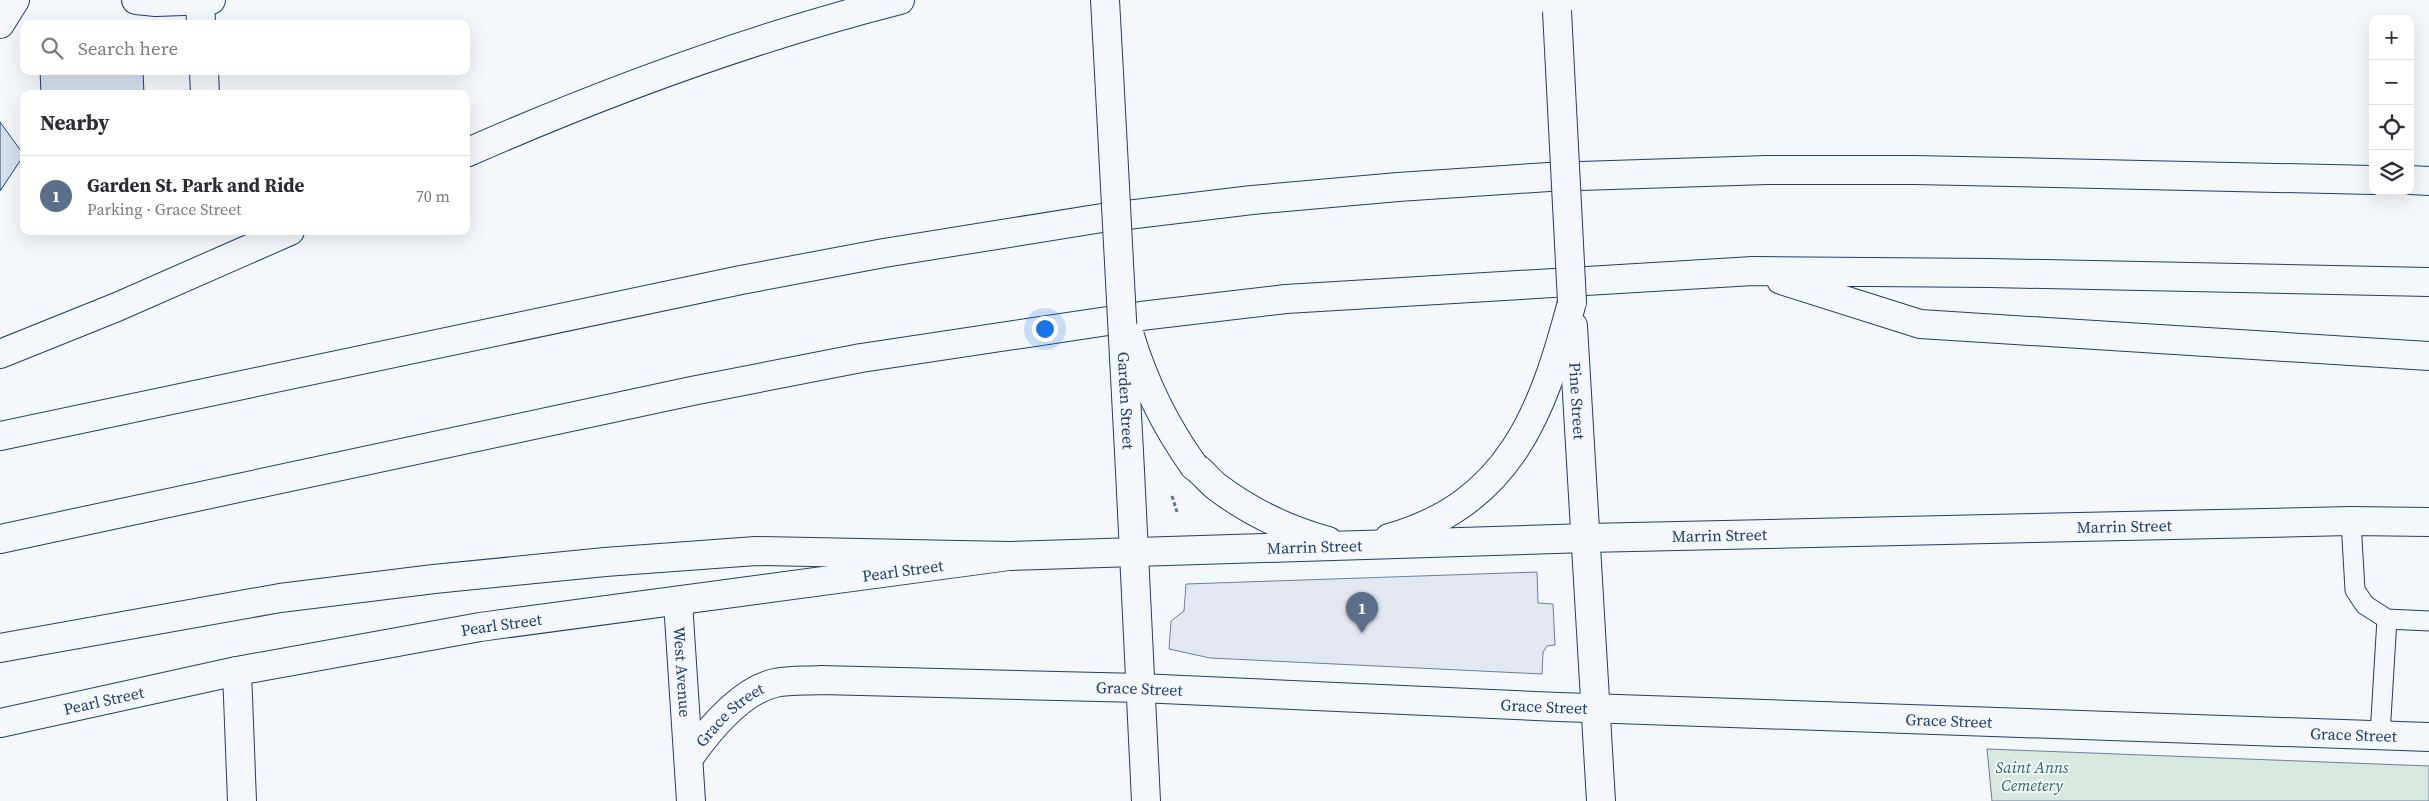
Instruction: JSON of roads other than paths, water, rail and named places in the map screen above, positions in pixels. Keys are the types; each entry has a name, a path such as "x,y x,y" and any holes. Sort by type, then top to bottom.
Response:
{"main road":[{"path":"0,24 15,0"},
{"path":"136,0 203,6"},
{"path":"470,151 582,103 658,74 776,36 900,0"},
{"name":"Garden Street","path":"1105,0 1146,801"},
{"name":"Pine Street","path":"1557,5 1601,801"},
{"path":"204,75 205,90"},
{"path":"0,436 461,338 866,256 1049,226 1242,201 1470,181 1703,171 1914,170 2369,180"},
{"path":"2414,180 2429,181"},
{"path":"0,354 116,307 281,235"},
{"path":"1753,271 1920,324 2429,356"},
{"path":"0,540 692,391 915,348 1286,298 1753,271 1990,273 2429,282"},
{"path":"1120,301 1134,348 1157,403 1176,440 1194,466 1223,491 1267,519 1326,540 1357,547 1396,536 1454,510 1482,489 1521,442 1536,413 1549,380 1572,302"},
{"name":"Marrin Street","path":"1008,556 1134,551 1357,547 1587,538 2351,521 2429,522"},
{"path":"0,648 280,598 595,562 756,551 1008,556"},
{"name":"Pearl Street","path":"0,723 237,671 480,627 577,613 678,602 1008,556"},
{"name":"West Avenue","path":"678,602 691,801"},
{"path":"237,671 242,801"},
{"name":"Grace Street","path":"689,758 706,733 749,695 774,683 821,680 1140,688 1596,708 2429,737"}],"lane":[{"path":"2351,521 2355,590 2365,605 2386,619 2429,621"},
{"path":"2380,736 2386,619"}],"place":[{"name":"Garden St. Park and Ride","path":"1362,633"}],"park label":[{"name":"Saint Anns Cemetery","path":"2032,776"}]}
